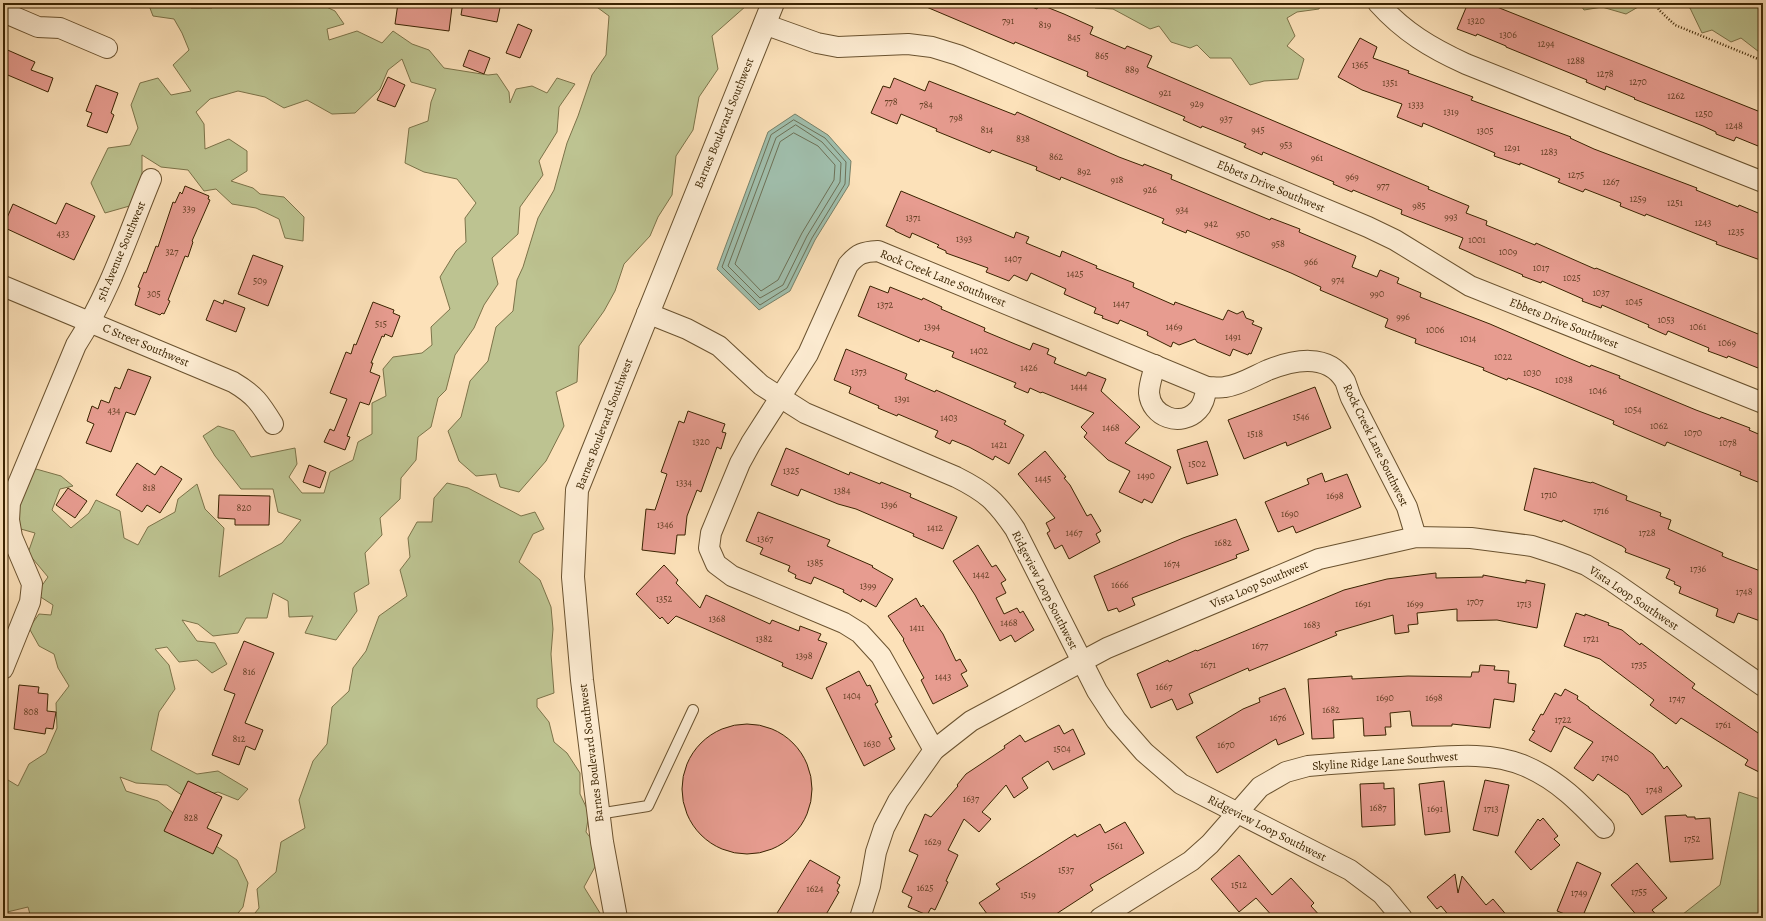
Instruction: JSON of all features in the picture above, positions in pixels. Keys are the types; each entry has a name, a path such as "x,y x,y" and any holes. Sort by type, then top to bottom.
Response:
{"street":[{"name":"Barnes Boulevard Southwest","path":"616,918 598,814 582,680 573,578 577,490 773,3"},
{"path":"1378,3 1387,14 1413,36 1436,50 1473,67 1763,182"},
{"path":"3,12 38,26 60,28 107,48"},
{"name":"Ebbets Drive Southwest","path":"764,24 817,43 838,47 908,44 932,47 958,55 1368,227 1395,240 1470,286 1763,403"},
{"name":"5th Avenue Southwest","path":"3,669 30,602 32,584 12,537 9,520 10,503 76,345 90,322 108,285 151,179"},
{"name":"Rock Creek Lane Southwest","path":"934,750 881,656 860,632 844,623 732,576 716,564 709,548 711,533 740,464 780,397 808,354 848,265 855,256 866,252 878,251 1207,387 1225,387 1245,381 1268,370 1292,362 1306,360 1322,363 1336,370 1344,381 1351,398 1407,507 1416,537"},
{"name":"C Street Southwest","path":"3,286 233,382 259,401 273,424"},
{"name":"Ridgeview Loop Southwest","path":"648,313 687,329 719,346 761,385 805,413 956,477 978,488 998,505 1015,529 1097,691 1116,720 1144,752 1181,784 1350,870 1382,894 1402,918"},
{"path":"1155,365 1149,392 1151,401 1155,408 1166,416 1172,418 1183,418 1193,414 1202,403 1207,387"},
{"name":"Vista Loop Southwest","path":"860,918 870,886 876,852 884,828 898,801 934,750 971,721 1107,648 1319,559 1416,537 1471,538 1532,546 1560,555 1586,566 1635,596 1716,655 1763,686"},
{"name":"Skyline Ridge Lane Southwest","path":"1100,918 1191,861 1210,844 1260,787 1286,772 1308,766 1462,755 1493,757 1524,766 1565,789 1577,799 1604,828"}],"lane":[{"path":"598,814 648,806 693,710"}],"path":[{"path":"1656,3 1659,10 1675,25 1763,61"}],"green space":[{"path":"148,3 185,3 191,8 212,8 214,3 318,3 335,11 344,24 327,29 329,40 357,31 382,43 393,31 412,44 429,50 444,68 488,75 497,74 509,92 510,103 516,89 532,86 547,93 557,78 575,84 559,107 557,132 539,161 543,175 520,207 518,234 492,258 498,284 484,305 474,328 455,355 446,390 438,398 431,427 418,437 416,460 401,478 400,499 380,518 382,535 365,553 369,584 354,593 357,611 336,640 305,633 313,616 289,617 288,601 273,593 267,618 246,618 238,633 213,636 198,624 182,620 197,641 215,643 227,664 212,673 197,660 179,662 167,647 155,649 169,665 175,689 159,712 151,750 197,774 218,771 248,789 238,800 218,792 189,800 167,785 136,783 120,777 126,791 158,801 207,840 237,860 248,883 243,907 234,918 31,918 28,907 3,913 3,777 18,786 29,764 46,753 57,728 56,703 69,686 58,668 54,654 39,646 29,628 39,614 51,615 53,605 36,594 48,577 28,553 35,533 3,524 3,488 12,476 36,469 61,476 73,486 60,489 52,510 71,528 89,513 96,500 120,511 124,538 138,545 148,527 175,512 178,499 197,484 205,509 224,528 219,577 282,543 301,520 278,512 273,489 241,489 215,456 203,436 218,426 234,431 251,457 295,448 297,464 289,477 302,493 324,493 330,472 353,460 358,442 372,434 372,403 386,396 383,369 393,357 422,353 432,345 431,327 450,309 440,277 456,251 466,242 465,218 476,203 457,179 424,172 405,163 409,128 428,121 431,102 436,89 411,82 402,59 388,70 380,89 355,113 332,114 307,100 284,108 265,97 238,91 210,99 196,112 204,124 205,149 229,139 247,151 247,171 231,181 253,188 260,194 284,197 304,217 303,241 285,238 279,219 256,208 232,204 216,189 204,191 188,170 161,167 142,155 142,179 133,205 105,213 91,183 108,148 130,145 138,128 131,105 140,83 158,78 171,95 191,91 173,65 189,50 182,33 174,19 153,16"},
{"path":"594,3 747,3 746,6 712,36 718,69 699,97 693,130 676,156 672,195 658,217 650,236 624,264 615,291 604,311 579,346 577,382 556,392 564,426 546,461 519,492 500,487 496,474 476,476 459,461 448,431 461,417 470,381 488,361 496,327 513,311 517,280 523,267 538,218 554,190 567,143 592,75 606,55 609,16 594,5"},
{"path":"1092,3 1321,3 1319,9 1297,12 1287,18 1295,36 1287,46 1304,59 1298,79 1264,81 1250,85 1231,58 1210,58 1197,45 1190,48 1171,42 1159,26 1150,29 1113,9 1095,8"},
{"path":"1579,3 1645,3 1626,14 1602,7 1584,10"},
{"path":"1680,3 1763,3 1763,55 1741,38 1731,42 1712,30 1702,33 1690,8"},
{"path":"447,483 468,488 521,516 535,512 544,529 533,534 519,562 540,580 551,607 553,629 551,654 554,693 537,699 537,707 549,722 554,742 567,753 580,773 580,794 589,813 586,832 599,849 596,865 584,887 600,913 600,918 251,918 259,908 257,889 276,872 281,842 305,828 299,800 313,761 327,744 332,707 349,691 353,668 366,651 379,616 407,596 400,570 410,557 408,538 417,522 432,522 434,498"},
{"path":"1739,792 1763,800 1763,918 1678,918 1720,885"}],"water":[{"path":"795,114 828,135 851,161 849,185 815,240 790,291 759,310 717,269 768,132"}],"building":[{"path":"398,3 420,3 452,7 449,31 395,24"},
{"path":"463,3 501,3 497,22 461,15"},
{"path":"917,3 1022,3 1037,9 1039,4 1064,14 1093,27 1090,34 1125,49 1127,46 1152,56 1147,67 1429,187 1428,189 1469,206 1466,213 1487,221 1486,225 1535,245 1536,243 1595,269 1596,268 1763,336 1763,370 1728,356 1727,358 1708,351 1709,348 1668,331 1666,335 1648,327 1649,325 1602,305 1601,308 1582,301 1583,299 1542,281 1541,283 1522,276 1523,275 1459,248 1463,238 1401,214 1402,210 1353,190 1352,192 1333,184 1334,182 1263,152 1262,155 1244,147 1246,144 1202,126 1201,128 1183,120 1185,117 1087,76 1088,72 1015,42 1014,44"},
{"path":"1468,3 1487,3 1763,113 1763,148 1736,137 1734,141 1716,134 1716,132 1703,126 1634,99 1635,98 1606,86 1605,90 1586,82 1587,80 1477,34 1476,36 1457,29"},
{"path":"518,24 532,30 520,58 506,53"},
{"path":"1360,38 1377,47 1373,58 1409,71 1408,73 1473,97 1471,100 1571,137 1570,138 1594,149 1697,188 1696,190 1738,207 1739,205 1763,215 1763,261 1716,244 1717,242 1646,214 1645,216 1620,206 1621,203 1585,189 1583,192 1558,182 1560,179 1520,163 1520,165 1494,156 1495,153 1423,123 1422,127 1397,117 1402,104 1362,90 1338,77"},
{"path":"3,48 35,62 31,70 53,78 48,92 3,73"},
{"path":"469,50 490,58 484,74 463,66"},
{"path":"388,77 405,85 395,107 377,100"},
{"path":"894,78 925,91 929,81 1015,115 1017,112 1119,157 1143,166 1144,164 1172,175 1171,179 1270,220 1271,218 1300,229 1299,232 1356,256 1352,267 1377,277 1380,270 1399,278 1397,283 1421,293 1420,297 1490,324 1590,367 1591,365 1620,376 1619,378 1696,410 1720,419 1721,417 1750,428 1749,430 1763,436 1763,484 1740,475 1741,472 1667,442 1665,446 1613,424 1614,421 1539,390 1508,378 1507,380 1483,370 1484,368 1415,343 1416,339 1385,327 1388,319 1320,290 1321,287 1291,273 1187,230 1186,233 1162,223 1164,219 1061,177 1060,180 1036,170 1037,167 992,150 990,153 936,131 937,129 901,114 897,124 871,113 883,86 890,88"},
{"path":"96,85 118,93 111,113 114,115 107,133 87,126 92,113 86,111"},
{"path":"185,186 209,196 208,199 210,200 192,241 193,242 188,257 185,256 168,300 170,301 164,314 162,313 160,315 135,305 140,288 138,287 144,272 146,273 156,246 158,247 173,202 175,203 180,192 182,194"},
{"path":"901,191 1014,238 1016,232 1029,237 1026,243 1060,257 1062,251 1097,266 1096,268 1134,283 1133,287 1174,305 1175,302 1223,320 1228,310 1237,314 1243,311 1246,318 1254,321 1252,324 1262,328 1251,354 1249,353 1248,355 1233,349 1230,356 1197,342 1195,339 1179,345 1173,342 1171,347 1147,335 1148,332 1120,320 1118,324 1102,318 1103,316 1094,313 1096,308 1064,294 1066,289 1031,273 1027,281 1014,275 1009,281 986,272 988,268 946,253 946,251 937,247 939,245 912,233 910,238 886,226"},
{"path":"66,203 95,216 74,260 3,227 13,204 56,224"},
{"path":"253,255 283,266 268,306 238,294"},
{"path":"870,286 888,293 890,287 922,300 923,298 942,307 941,309 985,328 984,331 1015,344 1030,350 1033,343 1049,349 1047,354 1056,358 1054,363 1086,376 1088,372 1106,379 1101,391 1140,427 1125,443 1171,467 1152,503 1144,499 1142,503 1119,492 1130,471 1108,460 1084,437 1087,433 1081,427 1094,413 1030,388 1028,393 1014,387 1016,383 952,357 954,352 920,339 919,342 858,316"},
{"path":"214,300 223,304 224,300 245,308 236,332 206,320"},
{"path":"373,302 394,310 393,313 400,316 392,337 385,334 384,337 382,336 371,363 373,363 370,372 380,376 369,405 360,402 347,436 350,437 345,450 324,442 330,429 334,431 347,399 330,393 346,352 351,354 354,344 356,345"},
{"path":"846,349 907,374 905,379 935,392 936,390 1006,421 1004,424 1024,435 1009,464 995,456 993,460 952,440 950,444 935,437 938,431 898,414 897,416 878,408 879,406 849,393 851,387 834,380"},
{"path":"128,369 151,377 135,415 126,412 111,452 86,443 94,424 87,421 92,406 98,409 101,400 109,403 115,387 120,389"},
{"path":"1315,387 1331,428 1287,446 1286,442 1244,459 1228,420"},
{"path":"688,411 725,424 722,432 726,433 721,449 717,447 701,492 697,490 687,516 685,535 677,535 675,554 642,550 646,509 655,510 667,474 661,472 679,421 684,423"},
{"path":"1207,441 1218,475 1187,484 1177,450"},
{"path":"786,448 849,475 850,472 911,494 910,497 957,517 943,549 913,536 914,534 856,509 838,504 801,489 798,496 771,485"},
{"path":"1045,451 1066,477 1064,478 1070,485 1087,516 1091,514 1101,531 1096,534 1100,542 1069,559 1062,545 1055,549 1047,533 1050,531 1046,523 1055,518 1018,474"},
{"path":"137,463 155,475 161,466 182,479 160,513 147,505 142,512 116,495"},
{"path":"309,465 326,472 320,488 303,482"},
{"path":"1534,468 1591,483 1592,482 1627,496 1626,500 1661,513 1660,516 1671,520 1668,529 1723,553 1722,556 1763,572 1763,622 1738,613 1734,623 1716,616 1718,609 1679,593 1681,587 1674,584 1675,582 1666,578 1670,569 1625,552 1626,549 1622,546 1563,520 1562,522 1524,510"},
{"path":"1322,473 1325,482 1347,474 1361,507 1296,533 1293,526 1278,532 1265,502 1309,484 1307,479"},
{"path":"68,488 87,501 75,518 56,505"},
{"path":"219,495 270,496 269,525 235,525 235,519 218,518"},
{"path":"758,512 830,540 827,546 873,566 872,567 893,579 876,607 862,599 861,602 843,592 844,590 814,577 811,584 795,578 796,575 788,571 790,566 760,554 763,548 746,541"},
{"path":"1236,519 1249,550 1236,555 1237,558 1132,598 1135,605 1119,612 1117,608 1108,611 1094,576 1183,538"},
{"path":"978,545 992,567 996,565 1006,580 1001,583 1006,593 996,598 1004,614 1017,608 1020,613 1023,611 1034,630 1015,642 1011,635 1000,641 975,595 953,561"},
{"path":"664,565 678,580 676,583 700,608 706,595 770,624 772,620 799,631 800,626 821,634 818,640 827,643 812,679 782,666 783,663 676,616 668,624 662,617 660,619 636,594"},
{"path":"1436,573 1436,578 1483,577 1483,575 1526,583 1526,580 1545,584 1537,628 1497,620 1457,621 1457,609 1417,613 1418,624 1408,625 1409,632 1395,634 1393,615 1335,632 1337,635 1249,671 1248,668 1189,694 1193,703 1177,710 1172,699 1151,708 1137,674 1168,660 1169,662 1196,650 1197,651 1344,590 1387,579"},
{"path":"916,598 921,607 923,605 943,634 956,661 960,659 967,671 961,674 968,686 933,704 921,680 924,678 903,640 904,639 888,616"},
{"path":"1576,613 1585,616 1585,614 1609,623 1608,625 1622,630 1640,645 1641,643 1695,684 1692,688 1761,735 1763,731 1763,774 1745,765 1748,760 1681,718 1676,724 1650,705 1654,700 1600,659 1564,646"},
{"path":"244,641 274,653 245,723 263,730 255,750 246,746 239,765 212,755 235,694 224,690"},
{"path":"1480,665 1495,666 1494,670 1509,671 1508,683 1516,684 1514,702 1494,699 1490,728 1452,724 1452,726 1412,726 1410,711 1390,713 1391,727 1385,727 1386,735 1364,736 1363,718 1333,720 1334,738 1312,739 1308,679 1352,676 1352,679 1408,676 1471,677 1472,672 1479,672"},
{"path":"859,671 867,686 870,685 878,702 875,704 892,737 889,738 895,749 864,766 826,688"},
{"path":"19,685 39,687 38,693 48,694 47,711 56,712 53,729 46,728 45,734 14,729"},
{"path":"1285,688 1304,734 1278,745 1276,739 1217,773 1196,737 1243,709 1260,702 1259,698"},
{"path":"1565,689 1578,696 1577,699 1653,754 1664,769 1667,766 1682,786 1642,815 1628,795 1598,774 1593,781 1574,768 1593,742 1564,726 1551,752 1529,740 1535,731 1532,730 1541,714 1543,715 1555,693 1561,696"},
{"path":"747,724 772,729 793,743 807,764 812,789 807,814 793,835 772,849 747,854 722,849 701,835 687,814 682,789 687,764 701,743 722,729"},
{"path":"1059,725 1064,734 1073,729 1085,754 1053,770 1048,761 1022,778 1028,788 1014,798 1006,785 982,812 991,819 979,832 964,819 948,850 958,855 935,910 931,908 927,915 908,907 912,897 902,892 918,855 909,851 925,814 931,817 958,786 957,785 966,774 1005,748 1004,746 1020,735 1025,742"},
{"path":"1485,780 1509,785 1498,836 1473,830"},
{"path":"188,781 222,797 207,828 222,835 213,854 164,831"},
{"path":"1444,781 1450,832 1425,835 1419,784"},
{"path":"1384,783 1384,789 1394,788 1395,825 1362,827 1360,784"},
{"path":"1686,815 1687,817 1695,817 1695,819 1710,818 1713,859 1670,862 1665,816"},
{"path":"1543,818 1558,836 1554,839 1560,845 1531,870 1515,852 1538,819 1540,821"},
{"path":"1125,822 1144,853 1090,885 1093,890 1050,918 990,918 979,903 1000,889 996,884 1075,834 1077,837 1100,824 1105,833"},
{"path":"1239,855 1272,895 1291,878 1314,903 1311,906 1322,918 1274,918 1256,898 1239,912 1211,879"},
{"path":"810,860 840,877 837,883 840,885 837,891 839,892 824,918 774,918"},
{"path":"1577,862 1601,873 1582,918 1575,918 1557,911"},
{"path":"1637,863 1667,898 1652,910 1659,918 1639,918 1611,885"},
{"path":"1455,874 1458,893 1462,876 1486,905 1493,899 1509,918 1451,918 1441,906 1437,909 1427,897"}]}
